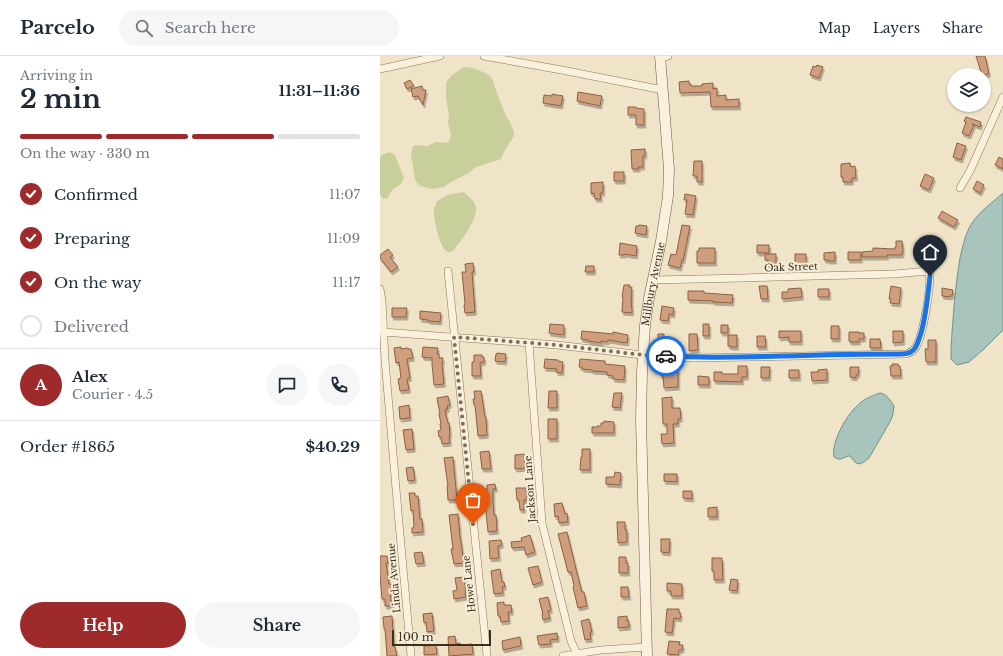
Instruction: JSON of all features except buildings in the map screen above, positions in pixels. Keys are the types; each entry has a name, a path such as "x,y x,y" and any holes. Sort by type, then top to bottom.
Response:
{"main road":[{"name":"Millbury Avenue","path":"647,651 641,420 645,326 668,196 669,169 663,90 663,57"}],"street":[{"path":"380,69 440,56"},
{"path":"487,56 663,90"},
{"path":"960,188 970,171 1003,97"},
{"name":"Howe Lane","path":"448,271 487,656"},
{"name":"Oak Street","path":"643,355 694,358 901,354 911,352 917,345 923,324 930,276 929,271 894,274 653,280"},
{"name":"Linda Avenue","path":"380,289 400,544 411,656"},
{"path":"383,332 557,345 643,355"},
{"name":"Jackson Lane","path":"529,343 542,523 571,641 577,654"},
{"path":"563,656 601,650 647,651"}],"green space":[{"path":"464,67 474,68 490,76 506,116 514,131 514,136 501,159 476,167 469,173 444,187 432,189 420,186 415,180 411,154 413,146 427,146 436,142 444,143 448,142 450,139 451,135 448,123 449,116 446,97 446,82 452,75"},
{"path":"390,152 395,155 404,178 401,184 392,190 388,198 383,199 380,194 380,157"},
{"path":"464,192 474,203 476,212 472,224 461,241 454,250 447,252 441,244 437,232 434,219 434,209 436,202 447,195"}],"water":[{"path":"1003,193 1003,330 969,362 957,365 951,359 951,348 953,314 963,245 968,231 975,219"},
{"path":"880,393 886,396 894,406 893,414 869,458 859,464 856,463 850,456 841,459 834,457 837,437 852,411 861,402"}],"way so far":[{"path":"473,524 472,502 454,337 557,345 643,355 666,356"}],"route":[{"path":"666,356 694,358 909,353 915,348 919,339 927,304 930,276"}]}
